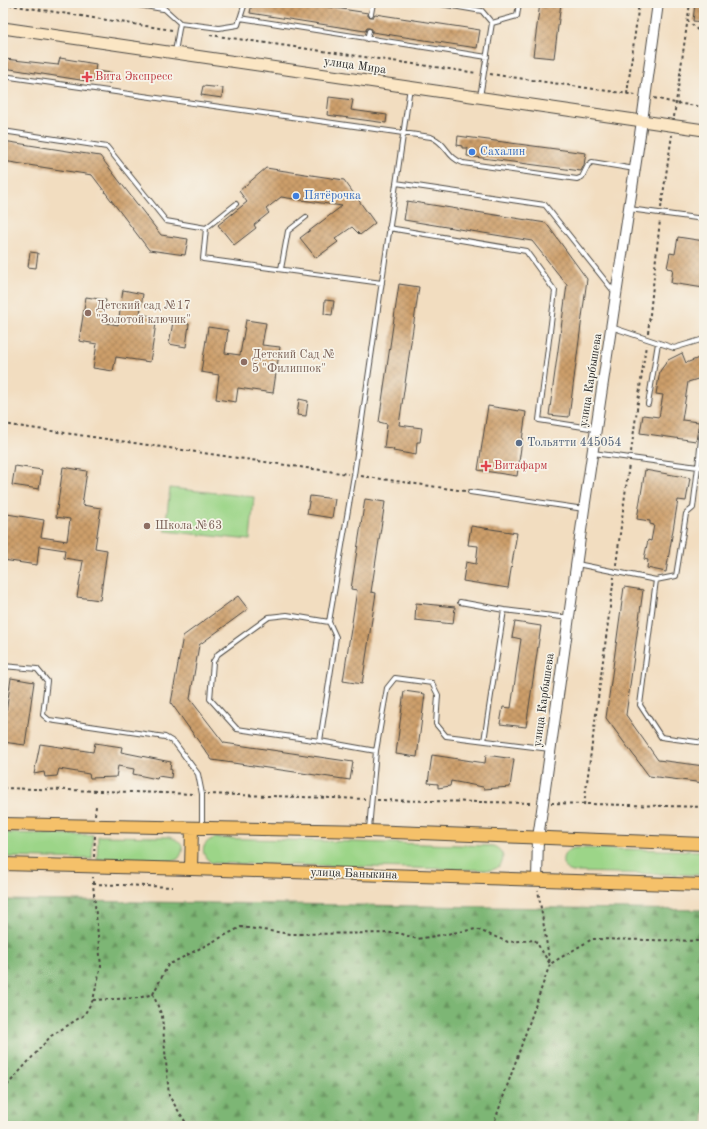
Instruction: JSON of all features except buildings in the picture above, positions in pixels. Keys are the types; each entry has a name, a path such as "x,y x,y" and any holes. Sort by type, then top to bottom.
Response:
{"main road":[{"name":"улица Мира","path":"3,28 704,130"},
{"path":"3,824 369,831 704,844"},
{"path":"191,869 197,828"},
{"name":"улица Баныкина","path":"3,864 704,885"}],"street":[{"name":"улица Карбышева","path":"537,880 538,838 584,509 612,327 658,3"}],"lane":[{"path":"126,3 164,9"},
{"path":"158,3 180,22 219,28 238,25 245,3"},
{"path":"371,14 373,3"},
{"path":"435,3 482,11 492,23 485,74 480,97"},
{"path":"492,23 517,16 520,3"},
{"path":"240,18 487,57"},
{"path":"175,53 180,22"},
{"path":"367,38 369,31"},
{"path":"3,76 431,137 437,139 456,161 463,163 576,179 582,177 588,165 592,162 635,169"},
{"path":"320,741 336,637 329,622 354,475 410,87"},
{"path":"3,131 107,147 166,221 206,228"},
{"path":"396,183 545,205 616,294"},
{"path":"236,204 206,228 203,259 382,283"},
{"path":"629,209 704,219"},
{"path":"281,269 288,231 306,217"},
{"path":"389,228 526,251 555,291 539,420 596,429"},
{"path":"612,327 674,348 704,339"},
{"path":"648,404 658,343"},
{"path":"577,564 656,580 676,576 686,514 693,508 704,410"},
{"path":"593,453 704,467"},
{"path":"470,492 584,509"},
{"path":"656,580 640,705 661,737 704,743"},
{"path":"460,602 504,610 569,618"},
{"path":"484,741 504,610"},
{"path":"329,622 286,615 269,617 218,654 213,662 210,700 237,729 376,751"},
{"path":"3,666 37,669 47,680 44,715 49,720 165,737 175,743 198,774 202,794 197,828"},
{"path":"369,831 376,751 387,688 395,678 432,683 438,695 436,724 446,736 551,749"}],"path":[{"path":"627,94 640,3"},
{"path":"584,805 647,339 660,213 690,3"},
{"path":"3,4 178,30"},
{"path":"687,20 704,36"},
{"path":"210,35 645,96 675,103 704,107"},
{"path":"3,424 470,492"},
{"path":"3,788 372,800 704,807"},
{"path":"3,1090 51,1036 84,1015 93,1000 101,966 93,884 96,806"},
{"path":"493,1126 550,964 537,880"},
{"path":"93,884 173,887"},
{"path":"93,1000 138,998 153,994 168,965 241,927 291,934 399,933 417,939 476,929 508,942 535,940 550,964"},
{"path":"550,964 592,939 704,940"},
{"path":"153,994 162,1016 169,1096 188,1126"}],"green space":[{"path":"170,488 254,497 250,540 165,531"},
{"path":"3,833 93,835 92,859 3,857"},
{"path":"98,836 169,837 179,842 182,851 178,859 172,861 97,859"},
{"path":"216,838 493,846 501,851 503,859 500,866 491,870 212,863 205,856 204,849 207,842"},
{"path":"575,848 704,851 704,875 573,872 565,867 563,860 566,852"},
{"path":"3,900 704,910 704,1126 3,1126"}],"place":[{"name":"Вита Экспресс","path":"87,77"},
{"name":"Сахалин","path":"472,152"},
{"name":"Пятёрочка","path":"296,196"},
{"name":"Детский сад №17 \"Золотой ключик\"","path":"88,313"},
{"name":"Детский Сад № 5 \"Филиппок\"","path":"244,362"},
{"name":"Тольятти 445054","path":"519,443"},
{"name":"Витафарм","path":"486,466"},
{"name":"Школа №63","path":"147,526"}]}
